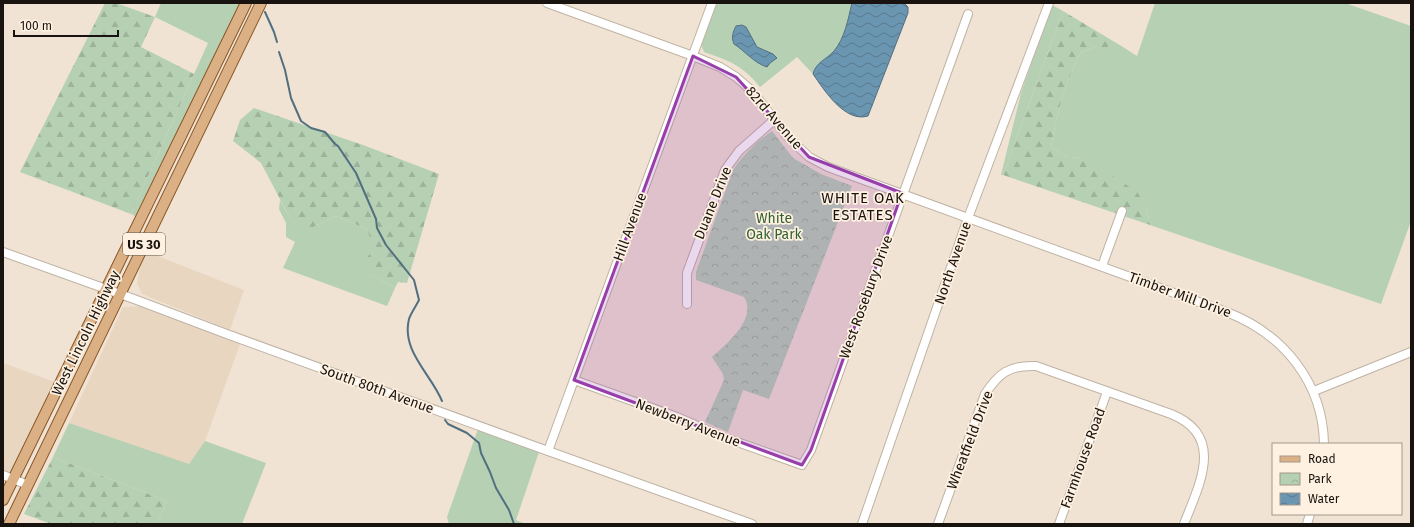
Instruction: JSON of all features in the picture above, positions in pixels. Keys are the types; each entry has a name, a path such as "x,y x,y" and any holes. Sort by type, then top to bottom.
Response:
{"main road":[{"name":"West Lincoln Highway","path":"3,500 246,3"},
{"name":"West Lincoln Highway","path":"9,524 261,3"}],"street":[{"name":"82rd Avenue","path":"547,3 720,67 736,77 752,91 788,137 809,157 828,166 968,218"},
{"name":"Hill Avenue","path":"548,452 712,3"},
{"name":"North Avenue","path":"862,524 968,218 1048,3"},
{"name":"West Rosebury Drive","path":"802,465 811,450 902,193 968,14"},
{"name":"Duane Drive","path":"687,304 687,273 725,170 739,151 774,120"},
{"path":"1102,266 1122,212"},
{"name":"Timber Mill Drive","path":"968,218 1229,313 1249,322 1275,340 1291,356 1303,372 1314,391 1324,443"},
{"name":"South 80th Avenue","path":"3,252 548,452 752,524"},
{"path":"1314,391 1411,352"},
{"name":"Wheatfield Drive","path":"938,524 985,394 993,382 1005,371 1023,365 1036,366 1176,416 1190,425 1197,435 1204,450 1204,470 1184,524"},
{"name":"Newberry Avenue","path":"574,380 677,418 723,437 802,465"},
{"name":"Farmhouse Road","path":"1059,524 1107,392"},
{"path":"3,475 28,485"}],"highlighted area":[{"path":"693,56 736,77 809,157 902,193 811,450 802,465 574,380"}],"shaded area":[{"path":"145,251 244,290 230,330 142,294 137,283"},
{"path":"141,306 240,344 205,441 189,465 69,423 123,307"},
{"path":"3,363 58,383 11,476 3,473"}],"green space":[{"path":"105,3 116,3 155,17 141,47 194,74 131,214 20,172"},
{"path":"161,3 239,4 135,216 131,214 208,43 155,17"},
{"path":"716,3 852,3 846,28 838,46 816,67 813,74 797,57 760,87 735,65 704,52 701,44"},
{"path":"1155,3 1345,3 1411,26 1411,221 1381,304 1150,225 1146,206 1080,159 1063,155 1051,147 1062,98 1070,75 1081,52 1096,47 1123,47 1137,56"},
{"path":"1052,5 1063,11 1003,175 1001,175 1021,93"},
{"path":"1063,11 1123,47 1096,47 1081,52 1070,75 1062,98 1051,147 1063,155 1080,159 1107,172 1137,192 1146,206 1150,225 1003,175"},
{"path":"254,108 363,145 439,174 407,283 398,282 395,288 370,274 365,260 374,249 367,229 336,216 313,227 301,228 290,218 261,163 233,141 240,120"},
{"name":"White Oak Park","path":"772,131 793,158 821,174 852,186 769,399 743,390 728,432 705,422 724,380 723,374 712,357 725,346 744,322 747,314 747,305 744,297 696,280 696,272 733,170 741,159 761,139"},
{"path":"280,200 290,218 313,227 336,216 367,229 375,249 370,274 395,288 387,306 283,268 295,242 286,237 286,223 279,209"},
{"path":"69,423 189,464 205,441 266,463 242,524 157,524 167,501 53,457"},
{"path":"478,429 539,452 516,520 526,524 449,524 447,517"},
{"path":"53,457 167,501 157,524 51,524 24,514"}],"water":[{"path":"852,3 904,3 908,7 908,13 868,116 859,117 851,115 836,104 813,74 816,67 838,46 846,28"},
{"path":"742,25 746,27 757,47 773,54 777,58 767,67 754,60 734,44 734,30 736,26"}],"waterway":[{"path":"265,12 277,42"},
{"path":"279,52 285,70 291,98 301,121 311,128 325,132 338,146 356,173 376,219 377,228 386,245 414,280 419,300 409,319 409,342 418,362 442,401"},
{"path":"445,420 448,424 467,433 479,443 481,453 496,488 509,510 514,524"}],"district":[{"name":"WHITE OAK ESTATES","path":"863,206"}]}
